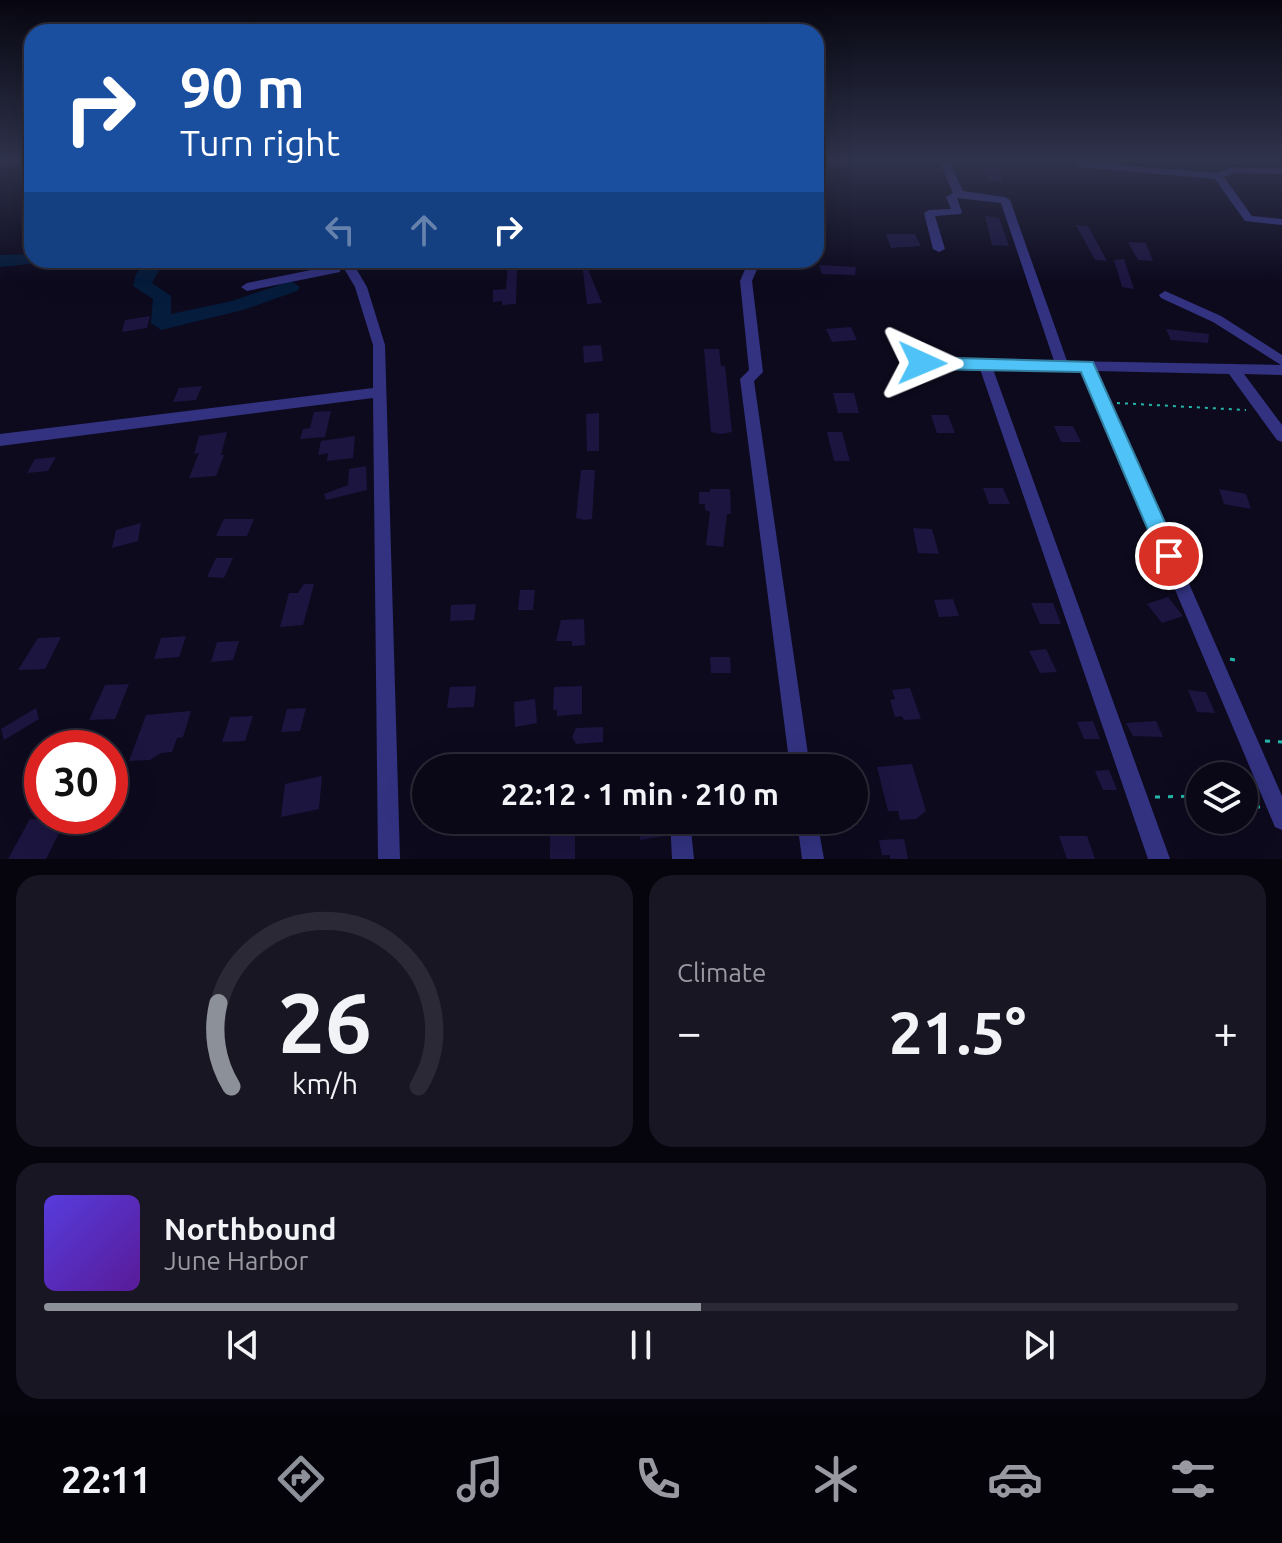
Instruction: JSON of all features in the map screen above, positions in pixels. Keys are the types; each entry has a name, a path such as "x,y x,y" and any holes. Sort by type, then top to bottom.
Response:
{"street":[{"path":"939,249 929,213 957,212 953,201"},
{"path":"1005,201 1062,366"},
{"path":"1236,201 1249,219 1282,222"},
{"path":"247,287 318,268"},
{"path":"342,268 361,287 379,345 389,859"},
{"path":"752,268 746,281 756,372 747,379 798,754"},
{"path":"1165,295 1217,319 1282,361"},
{"path":"922,363 1282,370"},
{"path":"985,365 1159,859"},
{"path":"1087,366 1282,820"},
{"path":"1233,369 1282,436"},
{"path":"0,440 379,392"},
{"path":"681,834 683,859"},
{"path":"809,834 813,859"}],"path":[{"path":"1103,404 1264,410"},
{"path":"1138,799 1186,797"}],"building":[{"path":"985,216 999,218 1009,246 992,245"},
{"path":"1076,225 1088,226 1107,261 1095,260"},
{"path":"886,234 915,234 921,246 891,248"},
{"path":"1128,242 1146,243 1153,261 1138,260"},
{"path":"1124,259 1134,289 1122,287 1114,260"},
{"path":"824,265 856,267 855,275 822,274 820,268"},
{"path":"508,268 517,268 516,304 493,302 493,290 506,289"},
{"path":"583,268 587,268 602,303 587,304"},
{"path":"150,316 147,328 122,332 125,320"},
{"path":"851,327 857,340 832,342 826,329"},
{"path":"1166,329 1209,334 1208,343 1171,340"},
{"path":"601,345 603,361 584,363 583,346"},
{"path":"704,349 719,349 721,366 725,366 732,432 711,432"},
{"path":"202,386 196,400 173,402 179,388"},
{"path":"833,393 854,393 859,413 838,413"},
{"path":"331,411 325,437 300,439 303,429 310,428 314,412"},
{"path":"599,413 599,451 587,451 586,414"},
{"path":"931,415 948,415 955,433 937,433"},
{"path":"1054,426 1073,426 1081,442 1061,442"},
{"path":"227,432 221,455 224,455 216,476 189,478 199,453 194,454 199,436"},
{"path":"827,432 842,432 850,461 834,461"},
{"path":"355,436 353,458 327,461 328,453 318,455 321,441"},
{"path":"56,457 48,471 27,473 35,459"},
{"path":"366,466 367,490 326,500 324,494 348,485 349,469"},
{"path":"581,470 595,470 592,519 576,518"},
{"path":"983,488 1003,488 1010,504 989,504"},
{"path":"710,489 730,489 731,514 727,514 723,547 706,545 710,512 705,510 705,504 699,504 699,492 710,492"},
{"path":"1219,489 1246,494 1251,509 1224,504"},
{"path":"224,519 254,519 247,536 216,536"},
{"path":"141,523 138,541 112,548 116,530"},
{"path":"913,528 932,529 939,554 918,553"},
{"path":"216,558 233,558 224,578 207,577"},
{"path":"304,584 314,584 303,625 280,627 289,593 298,593"},
{"path":"520,590 535,590 533,610 518,610"},
{"path":"1168,597 1183,616 1162,623 1147,604"},
{"path":"953,599 959,616 939,617 934,600"},
{"path":"1031,603 1053,603 1061,624 1040,624"},
{"path":"476,604 474,620 450,621 451,605"},
{"path":"584,619 585,645 572,646 572,641 556,641 561,620"},
{"path":"186,636 179,657 154,659 161,638"},
{"path":"61,637 45,669 18,670 38,638"},
{"path":"239,641 233,660 211,662 217,642"},
{"path":"1046,649 1057,672 1040,673 1029,651"},
{"path":"710,657 730,657 731,673 711,673"},
{"path":"129,684 115,719 89,720 105,685"},
{"path":"476,686 474,707 447,708 450,687"},
{"path":"582,686 582,714 557,716 557,710 553,710 554,687"},
{"path":"910,688 921,719 895,717 890,700 895,699 892,690"},
{"path":"1188,690 1206,692 1215,713 1197,712"},
{"path":"535,699 537,723 515,727 514,702"},
{"path":"36,708 39,719 4,740 1,729"},
{"path":"306,708 300,731 281,732 287,709"},
{"path":"191,711 183,737 177,738 172,752 161,753 150,760 129,761 146,715"},
{"path":"253,716 245,741 222,742 230,717"},
{"path":"1093,721 1100,739 1084,739 1077,722"},
{"path":"1156,721 1163,737 1133,736 1126,723"},
{"path":"603,727 603,742 576,744 572,737 576,728"},
{"path":"912,764 926,811 916,819 900,820 898,811 888,811 877,767"},
{"path":"1109,770 1117,790 1103,790 1095,771"},
{"path":"322,776 319,809 281,817 285,784"},
{"path":"24,830 24,834 58,834 46,859 8,859"},
{"path":"550,834 575,834 575,859 550,859"},
{"path":"639,834 666,834 666,836 640,840"},
{"path":"1059,836 1087,836 1095,859 1067,859"},
{"path":"904,839 908,859 890,859 890,855 882,855 879,840"}],"waterway":[{"path":"0,261 24,260"},
{"path":"150,268 142,286 162,296 161,323 236,306 291,287"}],"route":[{"path":"922,363 1087,366 1169,556"}]}
